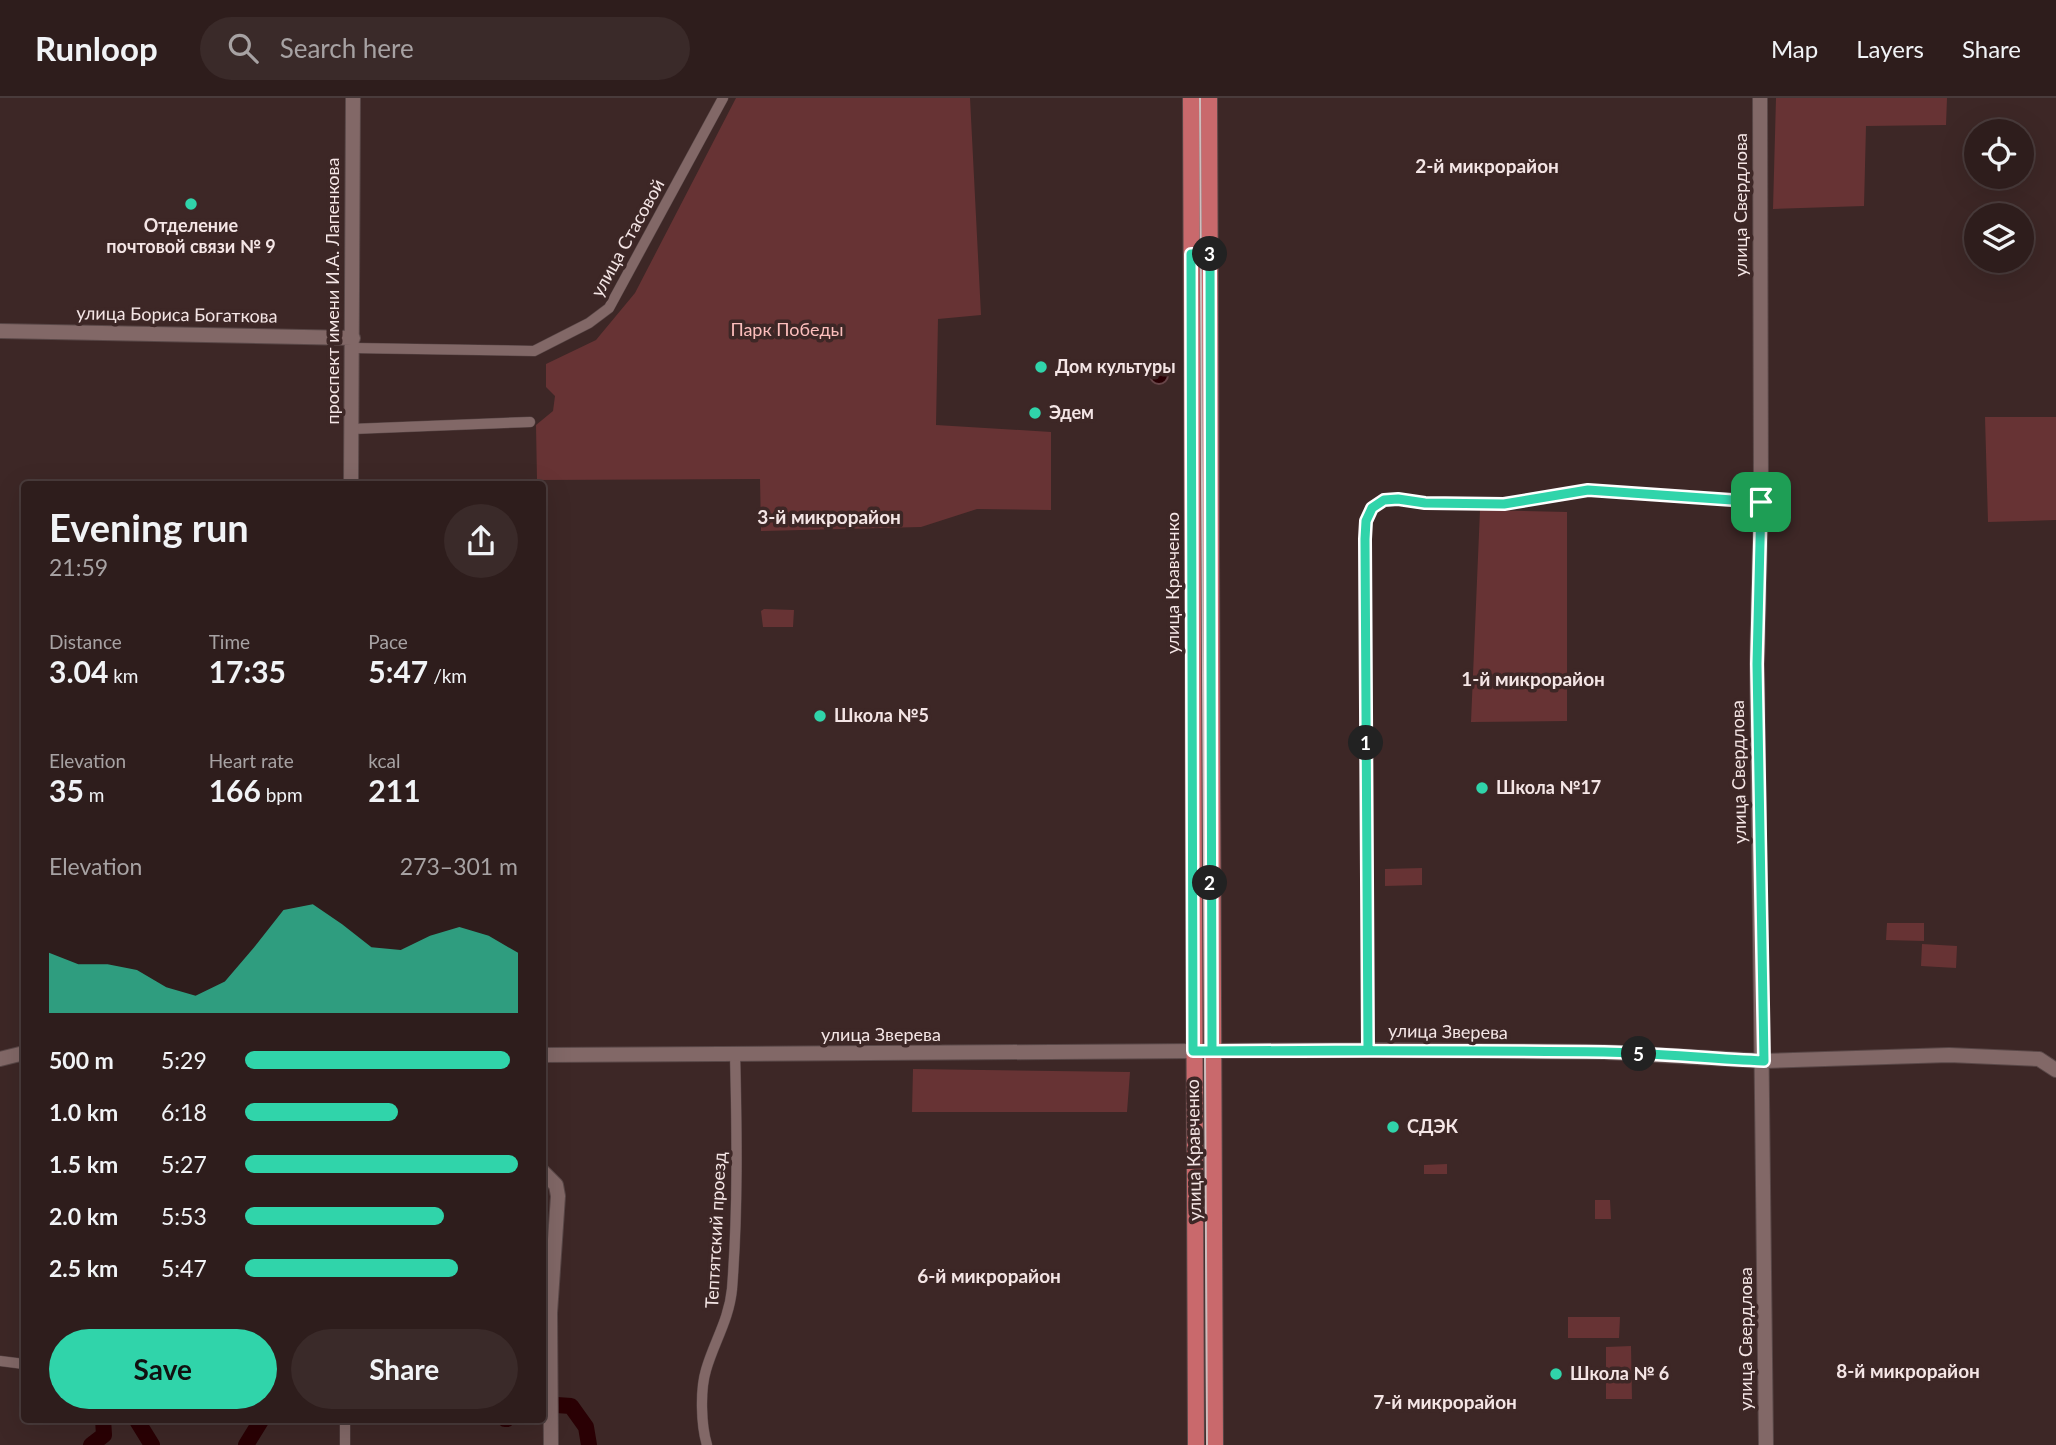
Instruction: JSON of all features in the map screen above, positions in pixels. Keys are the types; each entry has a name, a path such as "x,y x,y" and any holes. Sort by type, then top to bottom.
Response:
{"main road":[{"name":"проспект имени И.А. Лапенкова","path":"351,481 353,98"},
{"name":"улица Кравченко","path":"1191,98 1196,1445"},
{"name":"улица Кравченко","path":"1209,98 1210,874 1215,1445"},
{"name":"улица Свердлова","path":"1760,98 1761,502 1757,664 1764,1061 1766,1445"},
{"name":"улица Бориса Богаткова","path":"0,331 353,343"},
{"name":"улица Зверева","path":"546,1055 1368,1050 1604,1052 1764,1061 1949,1055 2039,1059 2055,1068"},
{"path":"0,1059 21,1054"},
{"path":"547,1174 558,1196 550,1313 551,1445"}],"street":[{"name":"улица Стасовой","path":"353,343 534,351 590,323 609,308 723,98"},
{"path":"1191,254 1210,254"},
{"path":"352,429 530,422"},
{"path":"1368,1050 1365,539 1366,521 1372,508 1384,500 1504,504 1588,490 1761,502"},
{"path":"1192,599 1211,599"},
{"path":"1192,656 1211,656"},
{"path":"1192,715 1210,715"},
{"path":"1193,776 1210,776"},
{"path":"1193,834 1210,834"},
{"path":"1193,874 1210,874"},
{"path":"1194,942 1211,942"},
{"name":"Тептятский проезд","path":"707,1445 704,1434 705,1371 727,1318 732,1291 736,1175 735,1054"},
{"path":"1194,1139 1212,1138"},
{"path":"0,1361 21,1364"},
{"path":"1196,1370 1214,1368"},
{"path":"345,1423 345,1445"},
{"path":"1196,1424 1215,1423"}],"green space":[{"name":"Парк Победы","path":"736,98 970,98 981,315 938,319 936,425 1051,432 1051,510 977,509 921,527 761,531 760,479 537,480 536,425 553,411 555,396 546,387 546,364 596,340 635,293"},
{"path":"1776,98 1947,98 1946,125 1866,126 1864,206 1773,209"},
{"path":"1985,417 2056,417 2056,520 1988,522"},
{"path":"1480,510 1567,512 1567,721 1471,722"},
{"path":"794,610 793,627 763,627 761,611"},
{"path":"1422,868 1422,885 1385,886 1385,869"},
{"path":"1887,923 1924,923 1924,941 1886,940"},
{"path":"1922,944 1957,946 1956,968 1921,966"},
{"path":"913,1069 1130,1072 1127,1112 912,1112"},
{"path":"1447,1164 1447,1174 1424,1174 1424,1165"},
{"path":"1595,1200 1610,1200 1611,1219 1595,1219"},
{"path":"1568,1317 1620,1317 1619,1338 1568,1338"},
{"path":"1631,1346 1632,1399 1606,1399 1606,1347"}],"shaded area":[{"path":"1159,366 1165,369 1168,375 1165,381 1159,384 1153,381 1150,375 1153,369"}],"waterway":[{"path":"546,1404 571,1406 586,1427 589,1445"},
{"path":"91,1445 104,1435 103,1423"},
{"path":"138,1423 152,1445"},
{"path":"246,1445 260,1423"}],"tram line":[{"path":"1200,98 1207,1445"}],"place":[{"name":"Отделение почтовой связи № 9","path":"191,204"},
{"name":"Дом культуры","path":"1041,367"},
{"name":"Эдем","path":"1035,413"},
{"name":"Школа №5","path":"820,716"},
{"name":"Школа №17","path":"1482,788"},
{"name":"СДЭК","path":"1393,1127"},
{"name":"Школа № 6","path":"1556,1374"}],"district":[{"name":"2-й микрорайон","path":"1487,166"},
{"name":"3-й микрорайон","path":"829,517"},
{"name":"1-й микрорайон","path":"1533,679"},
{"name":"6-й микрорайон","path":"989,1276"},
{"name":"8-й микрорайон","path":"1908,1371"},
{"name":"7-й микрорайон","path":"1445,1402"}],"route":[{"path":"1191,254 1210,254 1212,334 1210,874 1212,1051 1368,1050 1365,539 1366,521 1372,508 1384,500 1398,499 1425,503 1504,504 1588,490 1761,502 1757,664 1764,1061 1604,1052 1193,1051 1191,254"}]}
